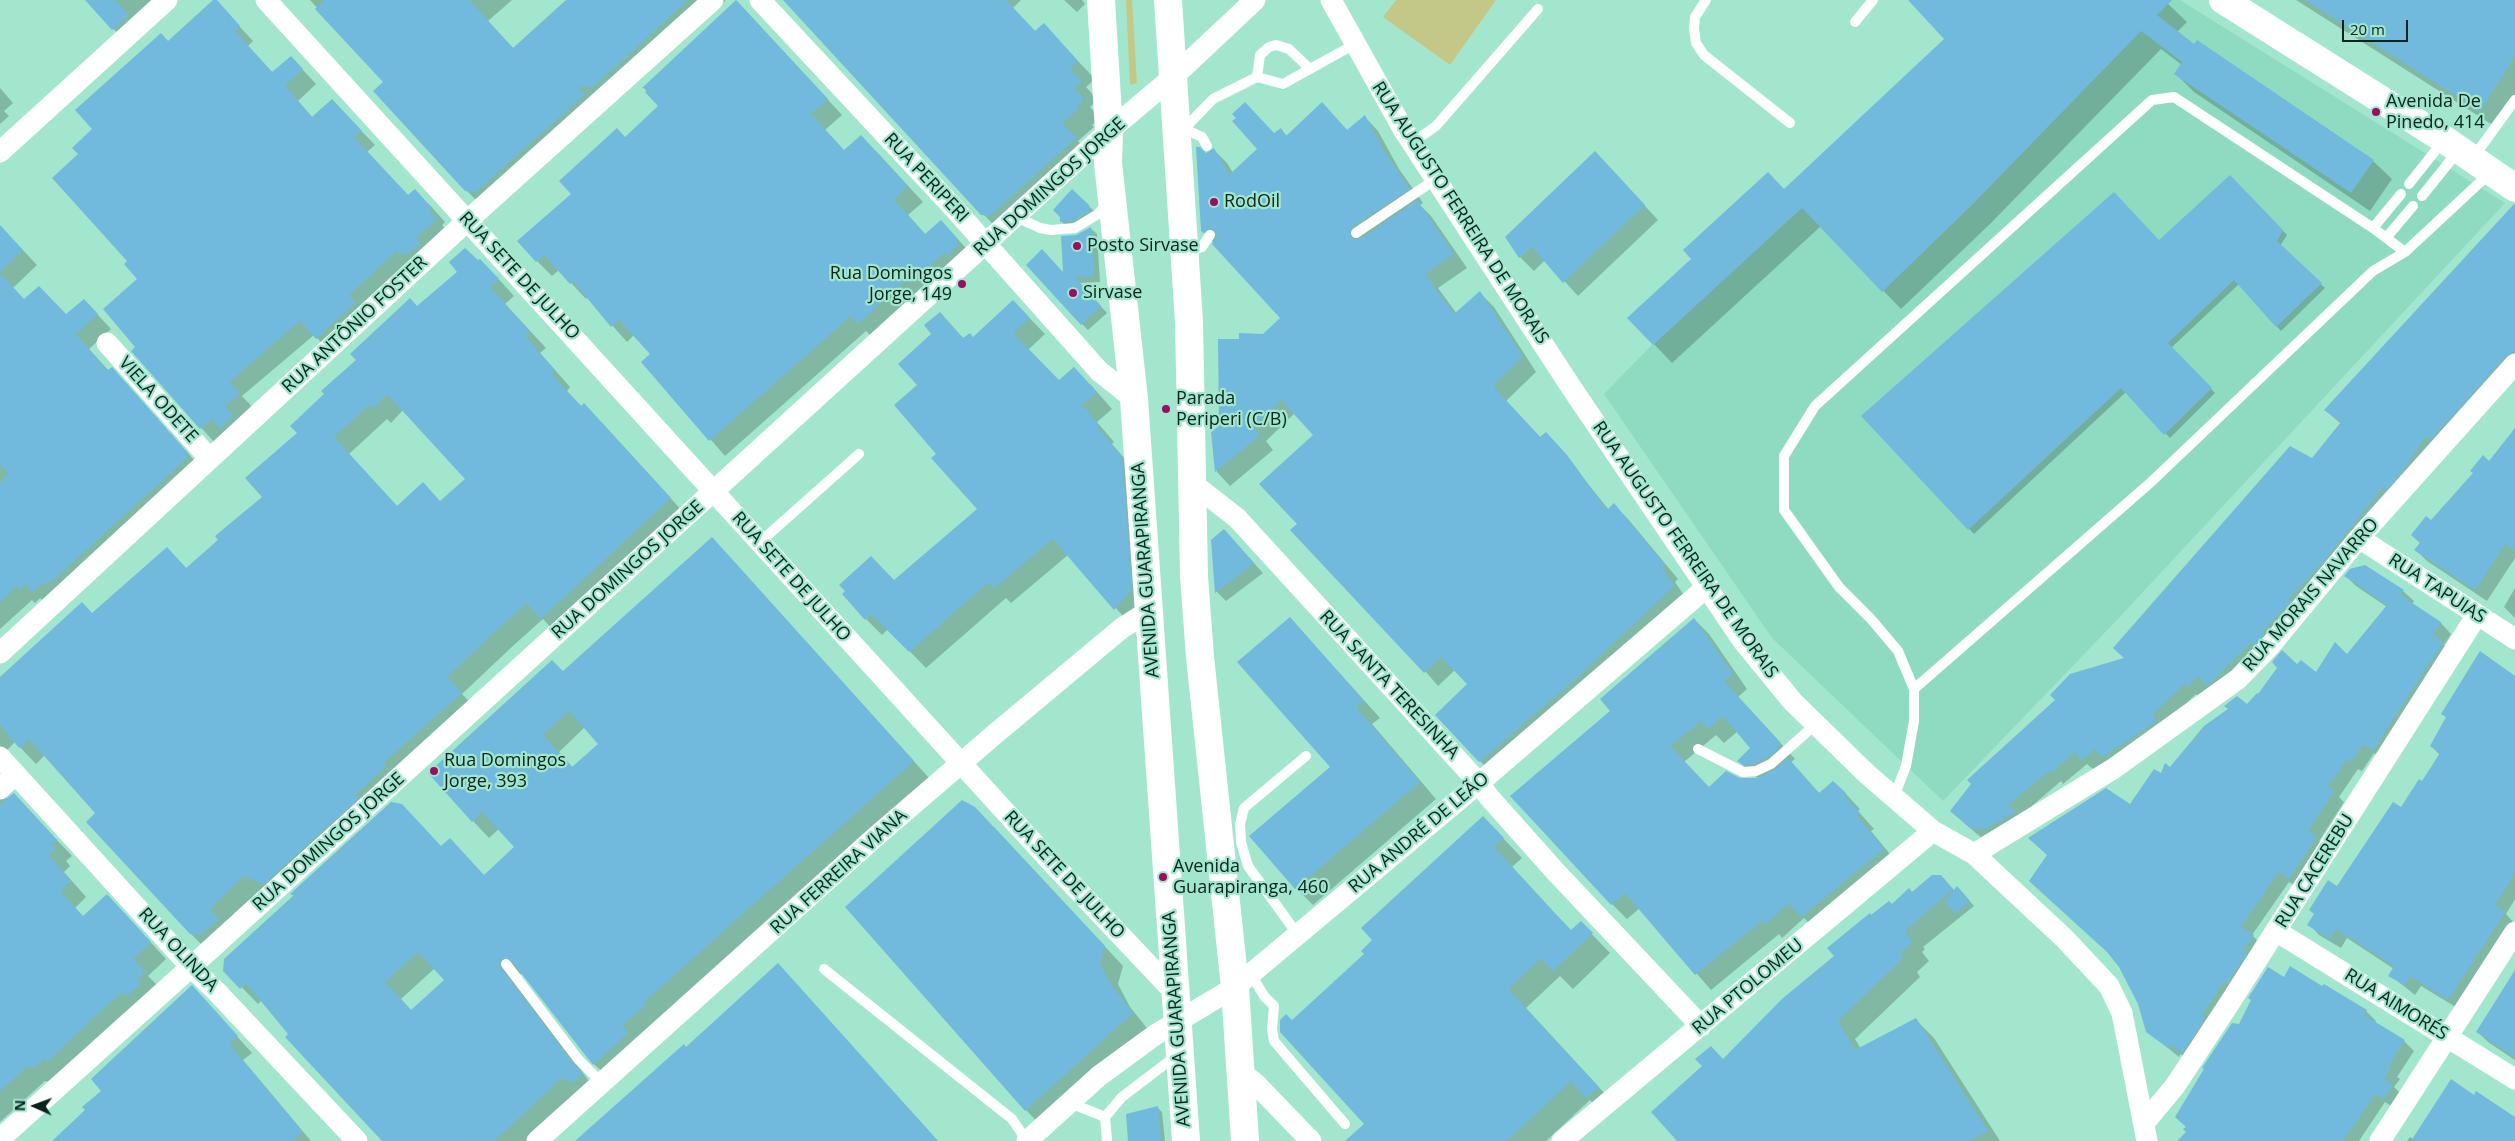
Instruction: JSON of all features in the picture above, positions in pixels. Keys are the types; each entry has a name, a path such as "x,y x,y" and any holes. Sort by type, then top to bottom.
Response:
{"main road":[{"name":"AVENIDA GUARAPIRANGA","path":"1101,0 1109,131 1108,163 1134,399 1186,1141"},
{"path":"1168,0 1173,77 1180,127 1184,254 1189,322 1194,576 1200,658 1243,980 1241,1072 1245,1141"},
{"path":"2223,0 2467,155 2515,188"}],"street":[{"path":"0,152 167,0"},
{"name":"RUA SETE DE JULHO","path":"266,0 962,764 1178,1008"},
{"name":"RUA ANTÔNIO FOSTER","path":"0,653 209,458 408,278 467,221 713,0"},
{"name":"RUA PERIPERI","path":"760,0 952,206 1099,371 1134,399"},
{"name":"RUA DOMINGOS JORGE","path":"0,1139 1109,131 1173,77 1255,0"},
{"name":"RUA AUGUSTO FERREIRA DE MORAIS","path":"1332,0 1412,143 1571,387 1708,586 1743,641 1793,702 1816,724 1933,831 1974,854 2086,959 2109,986 2122,1012 2146,1131"},
{"name":"VIELA ODETE","path":"107,343 209,458"},
{"name":"RUA MORAIS NAVARRO","path":"1974,854 2113,769 2238,678 2269,647 2359,538 2515,364"},
{"name":"RUA SANTA TERESINHA","path":"1192,483 1237,518 1480,783 1489,797 1554,870 1701,1026"},
{"name":"RUA TAPUIAS","path":"2359,538 2515,639"},
{"name":"RUA ANDRÉ DE LEÃO","path":"1027,1141 1099,1076 1155,1035 1178,1008 1243,980 1480,783 1708,586"},
{"name":"RUA FERREIRA VIANA","path":"537,1141 874,839 1122,628 1149,611"},
{"name":"RUA CACEREBU","path":"2146,1131 2477,615"},
{"name":"RUA OLINDA","path":"0,757 191,967 216,990 357,1141"},
{"path":"0,789 15,774"},
{"name":"RUA PTOLOMEU","path":"1562,1141 1933,831"},
{"name":"RUA AIMORÉS","path":"2276,931 2515,1079"},
{"path":"2380,1141 2515,932"},
{"path":"1241,1072 1270,1097 1311,1141"}],"lane":[{"path":"1706,0 1695,16 1694,29 1696,43 1704,55 1790,124"},
{"path":"1856,22 1873,0"},
{"path":"1412,143 1436,126 1538,9"},
{"path":"1207,146 1202,137 1180,127 1213,99 1257,77 1283,84 1355,44"},
{"path":"1257,77 1260,55 1269,47 1276,45 1289,49 1310,69"},
{"path":"1894,797 1906,766 1914,721 1914,689 1898,652 1871,618 1839,587 1784,510 1784,456 1815,406 2152,100 2174,97 2373,228 2404,252"},
{"path":"2422,196 2467,155 2515,100"},
{"path":"2409,184 2467,155"},
{"path":"1914,689 2150,483 2373,271 2404,252 2467,155"},
{"path":"1356,233 1436,179"},
{"path":"2373,228 2401,194"},
{"path":"1016,216 1040,228 1051,230 1075,228 1098,214 1112,199"},
{"path":"2386,238 2413,206"},
{"path":"1184,254 1202,247 1210,235"},
{"path":"759,543 859,454"},
{"path":"1698,749 1743,772 1756,771 1771,764 1816,724"},
{"path":"1298,934 1248,866 1241,842 1240,824 1244,808 1306,756"},
{"path":"506,964 578,1059 602,1083"},
{"path":"824,969 1012,1119 1027,1141"},
{"path":"1243,980 1274,1006 1272,1029 1274,1041 1345,1124"},
{"path":"1107,1141 1105,1117 1122,1097 1181,1052"},
{"path":"1070,1103 1105,1117"}],"shaded area":[{"path":"1126,0 1132,0 1137,83 1130,85"},
{"path":"1396,0 1496,0 1450,65 1383,17"},
{"path":"1988,0 2180,0 2505,203 2115,622 1943,801 1772,638 1604,394"}],"building":[{"path":"85,0 115,0 129,15 112,30"},
{"path":"213,0 217,0 240,26 235,31 272,72 291,56 303,69 285,86 312,117 332,99 362,131 354,137 408,195 415,189 432,208 429,210 437,220 416,238 420,244 407,255 404,252 400,255 397,251 349,295 356,302 316,339 300,321 229,382 240,393 225,406 233,416 220,429 212,419 200,429 131,351 135,347 103,309 137,279 124,264 127,261 52,178 78,154 72,148 92,129 75,110 161,33 168,41"},
{"path":"324,0 469,0 513,48 566,0 688,0 593,87 578,86 585,94 476,192 465,191 373,91 383,82 315,9"},
{"path":"736,0 828,99 811,114 844,150 861,135 908,186 894,199 925,234 941,220 957,238 957,246 947,256 945,252 910,284 906,280 858,324 851,316 709,441 641,362 650,354 619,320 611,327 573,281 570,284 544,255 536,262 517,241 571,194 559,181 617,128 625,137 658,106 645,92 649,89 642,88"},
{"path":"783,0 1006,0 1035,31 1044,23 1078,61 1070,69 1082,82 1074,89 1084,99 1076,107 1078,109 1062,123 1076,138 990,216 981,215"},
{"path":"1908,0 2172,0 2157,15 2194,44 2197,40 2374,160 2351,193 2174,74 2182,62 2141,31 1971,206 1882,292 1802,208 1653,345 1627,318 1691,259 1683,250 1768,172 1784,189 1944,39"},
{"path":"2305,0 2515,0 2515,56 2480,111"},
{"path":"1245,102 1274,133 1281,128 1286,136 1322,102 1347,130 1365,115 1385,153 1410,189 1352,227 1350,236 1353,239 1360,239 1417,200 1454,254 1425,274 1454,314 1480,291 1523,357 1493,386 1540,437 1546,432 1567,455 1607,510 1614,503 1665,565 1662,568 1674,586 1579,676 1479,762 1435,715 1467,684 1441,657 1424,673 1290,530 1297,524 1259,484 1313,435 1281,400 1253,427 1260,435 1215,472 1211,432 1219,426 1218,339 1239,339 1239,333 1263,334 1280,318 1212,244 1217,236 1214,230 1207,229 1203,233 1201,231 1196,147 1200,147 1206,153 1214,148 1229,175 1257,149 1232,121 1236,118 1232,114"},
{"path":"1595,151 1645,205 1563,283 1531,246 1519,258 1505,237"},
{"path":"2230,175 2283,230 2277,241 2322,283 2276,327 2234,280 2168,343 2212,388 2164,435 2121,388 1968,530 1861,416 2114,192 2159,240"},
{"path":"1072,189 1089,205 1090,211 1073,221 1060,222 1060,217 1053,210"},
{"path":"2515,203 2515,352 2506,356 2430,440 2425,437 2404,469 2386,490 2383,487 2323,562 2288,599 2291,601 2262,632 2264,634 2260,639 2254,645 2252,642 2260,634 2207,686 2198,676 2188,687 2184,684 2152,715 2157,721 2102,757 2095,749 2082,761 2075,752 2051,773 2049,771 2009,804 2015,812 1985,829 1970,828 1950,811 1971,784 1967,780 2055,700 2050,695 2070,674 2124,658 2113,648 2290,446 2312,458 2341,422 2324,410"},
{"path":"0,225 23,250 0,272"},
{"path":"1091,227 1094,276 1075,277 1101,306 1081,325 1026,265 1042,249 1063,272 1061,236 1076,235"},
{"path":"465,248 478,260 480,259 499,279 490,287 530,331 525,336 555,370 551,374 581,406 584,403 671,498 541,619 527,603 499,628 447,677 462,693 383,763 386,767 354,796 360,797 264,884 244,876 210,909 219,919 201,935 190,934 86,822 95,813 29,739 19,748 0,724 0,677 82,602 92,613 167,547 186,568 218,540 215,536 262,497 245,478 297,433 290,426 324,394 321,391 356,360 350,354 410,298 417,306 457,272 449,262","holes":["387,394 465,479 440,501 423,482 397,506 334,437 370,404 374,408"]},
{"path":"0,273 24,299 39,286 66,314 84,299 98,314 76,334 105,368 108,370 112,367 188,453 186,459 51,582 43,583 32,592 25,584 20,589 17,586 0,602 0,483 9,474 0,464"},
{"path":"1013,300 1030,318 1013,333 1059,380 1074,367 1097,392 1082,405 1099,425 1097,427 1122,456 1132,589 1114,610 1053,539 994,588 989,582 909,652 871,614 865,620 842,594 845,591 839,585 871,556 894,580 977,509 931,458 936,454 894,405 917,385 898,364 931,334 924,325 940,312 963,338 970,333 973,337"},
{"path":"2515,428 2515,550 2505,544 2475,590 2414,550 2420,543 2411,535 2426,516 2431,520 2473,473 2470,471 2483,455 2489,461"},
{"path":"1224,529 1254,563 1215,593 1211,540"},
{"path":"712,537 914,761 644,1002 646,1004 622,1026 628,1033 593,1065 511,960 502,958 500,962 501,968 583,1074 573,1083 562,1078 494,1141 382,1141 285,1037 288,1034 246,983 240,989 223,971 224,959 294,895 290,894 391,802 402,804 441,846 450,838 484,875 514,847 482,812 472,822 428,773 552,660 563,671","holes":["569,711 598,744 572,767 543,735","418,952 444,980 411,1010 385,982"]},
{"path":"2365,565 2404,590 2400,595 2441,622 2433,635 2443,642 2373,750 2363,744 2351,762 2347,759 2328,787 2334,791 2308,831 2317,837 2289,879 2278,872 2241,927 2254,935 2243,950 2247,953 2227,983 2224,981 2201,1016 2206,1017 2182,1053 2170,1044 2168,1048 2146,1032 2138,1004 2119,967 2107,952 2029,881 2047,855 2028,838 2106,788 2130,804 2154,769 2161,773 2165,763 2170,767 2204,726 2228,709 2224,706 2237,696 2247,704 2258,694 2277,668 2272,662 2282,650 2297,664 2301,660 2316,672 2335,642 2347,654 2387,605 2344,576 2350,569"},
{"path":"1290,617 1364,701 1356,707 1420,782 1295,889 1249,836 1330,767 1237,662"},
{"path":"1694,618 1733,674 1724,681 1781,743 1777,746 1779,748 1767,758 1754,764 1744,765 1737,761 1750,748 1723,716 1708,729 1701,721 1670,746 1709,787 1726,771 1740,778 1757,778 1774,770 1788,758 1819,793 1833,781 1846,793 1844,795 1860,813 1857,816 1884,849 1801,917 1789,903 1766,924 1763,920 1695,975 1625,893 1611,905 1510,796 1610,711 1600,699"},
{"path":"2480,651 2515,676 2515,873 2495,905 2505,912 2448,1000 2410,976 2404,986 2388,976 2394,966 2336,929 2330,939 2307,925 2314,914 2309,910 2328,880 2337,886 2393,802 2401,807 2419,779 2422,781 2440,753 2430,746 2446,717 2441,714"},
{"path":"14,793 57,840 51,844 55,849 49,855 71,881 60,891 83,916 107,894 151,942 133,959 145,972 137,980 141,984 127,996 123,992 113,1000 47,1062 44,1058 35,1067 28,1066 0,1091 0,804"},
{"path":"962,800 975,807 1105,946 1100,964 1112,986 1133,1013 1025,1111 845,907"},
{"path":"1483,816 1504,838 1494,847 1553,911 1571,930 1581,921 1593,933 1553,971 1541,958 1508,989 1599,1087 1586,1098 1571,1081 1507,1141 1345,1141 1364,1124 1280,1032 1280,1020 1286,1014 1292,1020 1364,954 1361,951 1372,940 1361,928"},
{"path":"1932,875 1941,875 1953,889 1907,929 1908,931 1905,933 1912,942 1900,953 1903,958 1838,1021 1855,1050 1916,1018 1988,1131 1969,1141 1677,1141 1651,1112 1702,1066 1695,1059 1711,1046 1723,1059 1782,999 1834,956 1827,948 1870,913 1871,915 1889,901 1892,904 1909,888 1912,892"},
{"path":"1957,886 1970,901 1955,914 1945,902"},
{"path":"778,963 938,1141 575,1141 684,1044 686,1047"},
{"path":"2290,966 2367,1010 2364,1015 2405,1040 2388,1067 2391,1068 2384,1079 2393,1085 2384,1099 2375,1094 2343,1141 2177,1141 2186,1132 2183,1129 2186,1127 2175,1117 2204,1069 2202,1068 2232,1023 2239,1024 2251,1000 2248,998 2268,967 2284,977"},
{"path":"2515,970 2515,1057 2476,1032"},
{"path":"192,985 238,1036 229,1044 303,1132 293,1141 52,1141 85,1110 82,1107 101,1091 91,1079"},
{"path":"2451,1079 2474,1095 2476,1091 2515,1117 2515,1141 2411,1141"},
{"path":"1158,1106 1161,1141 1128,1141 1126,1114"}],"place":[{"name":"Avenida De Pinedo, 414","path":"2376,112"},
{"name":"RodOil","path":"1214,202"},
{"name":"Posto Sirvase","path":"1077,246"},
{"name":"Rua Domingos Jorge, 149","path":"962,284"},
{"name":"Sirvase","path":"1073,293"},
{"name":"Parada Periperi (C/B)","path":"1166,409"},
{"name":"Rua Domingos Jorge, 393","path":"434,771"},
{"name":"Avenida Guarapiranga, 460","path":"1163,877"}]}
